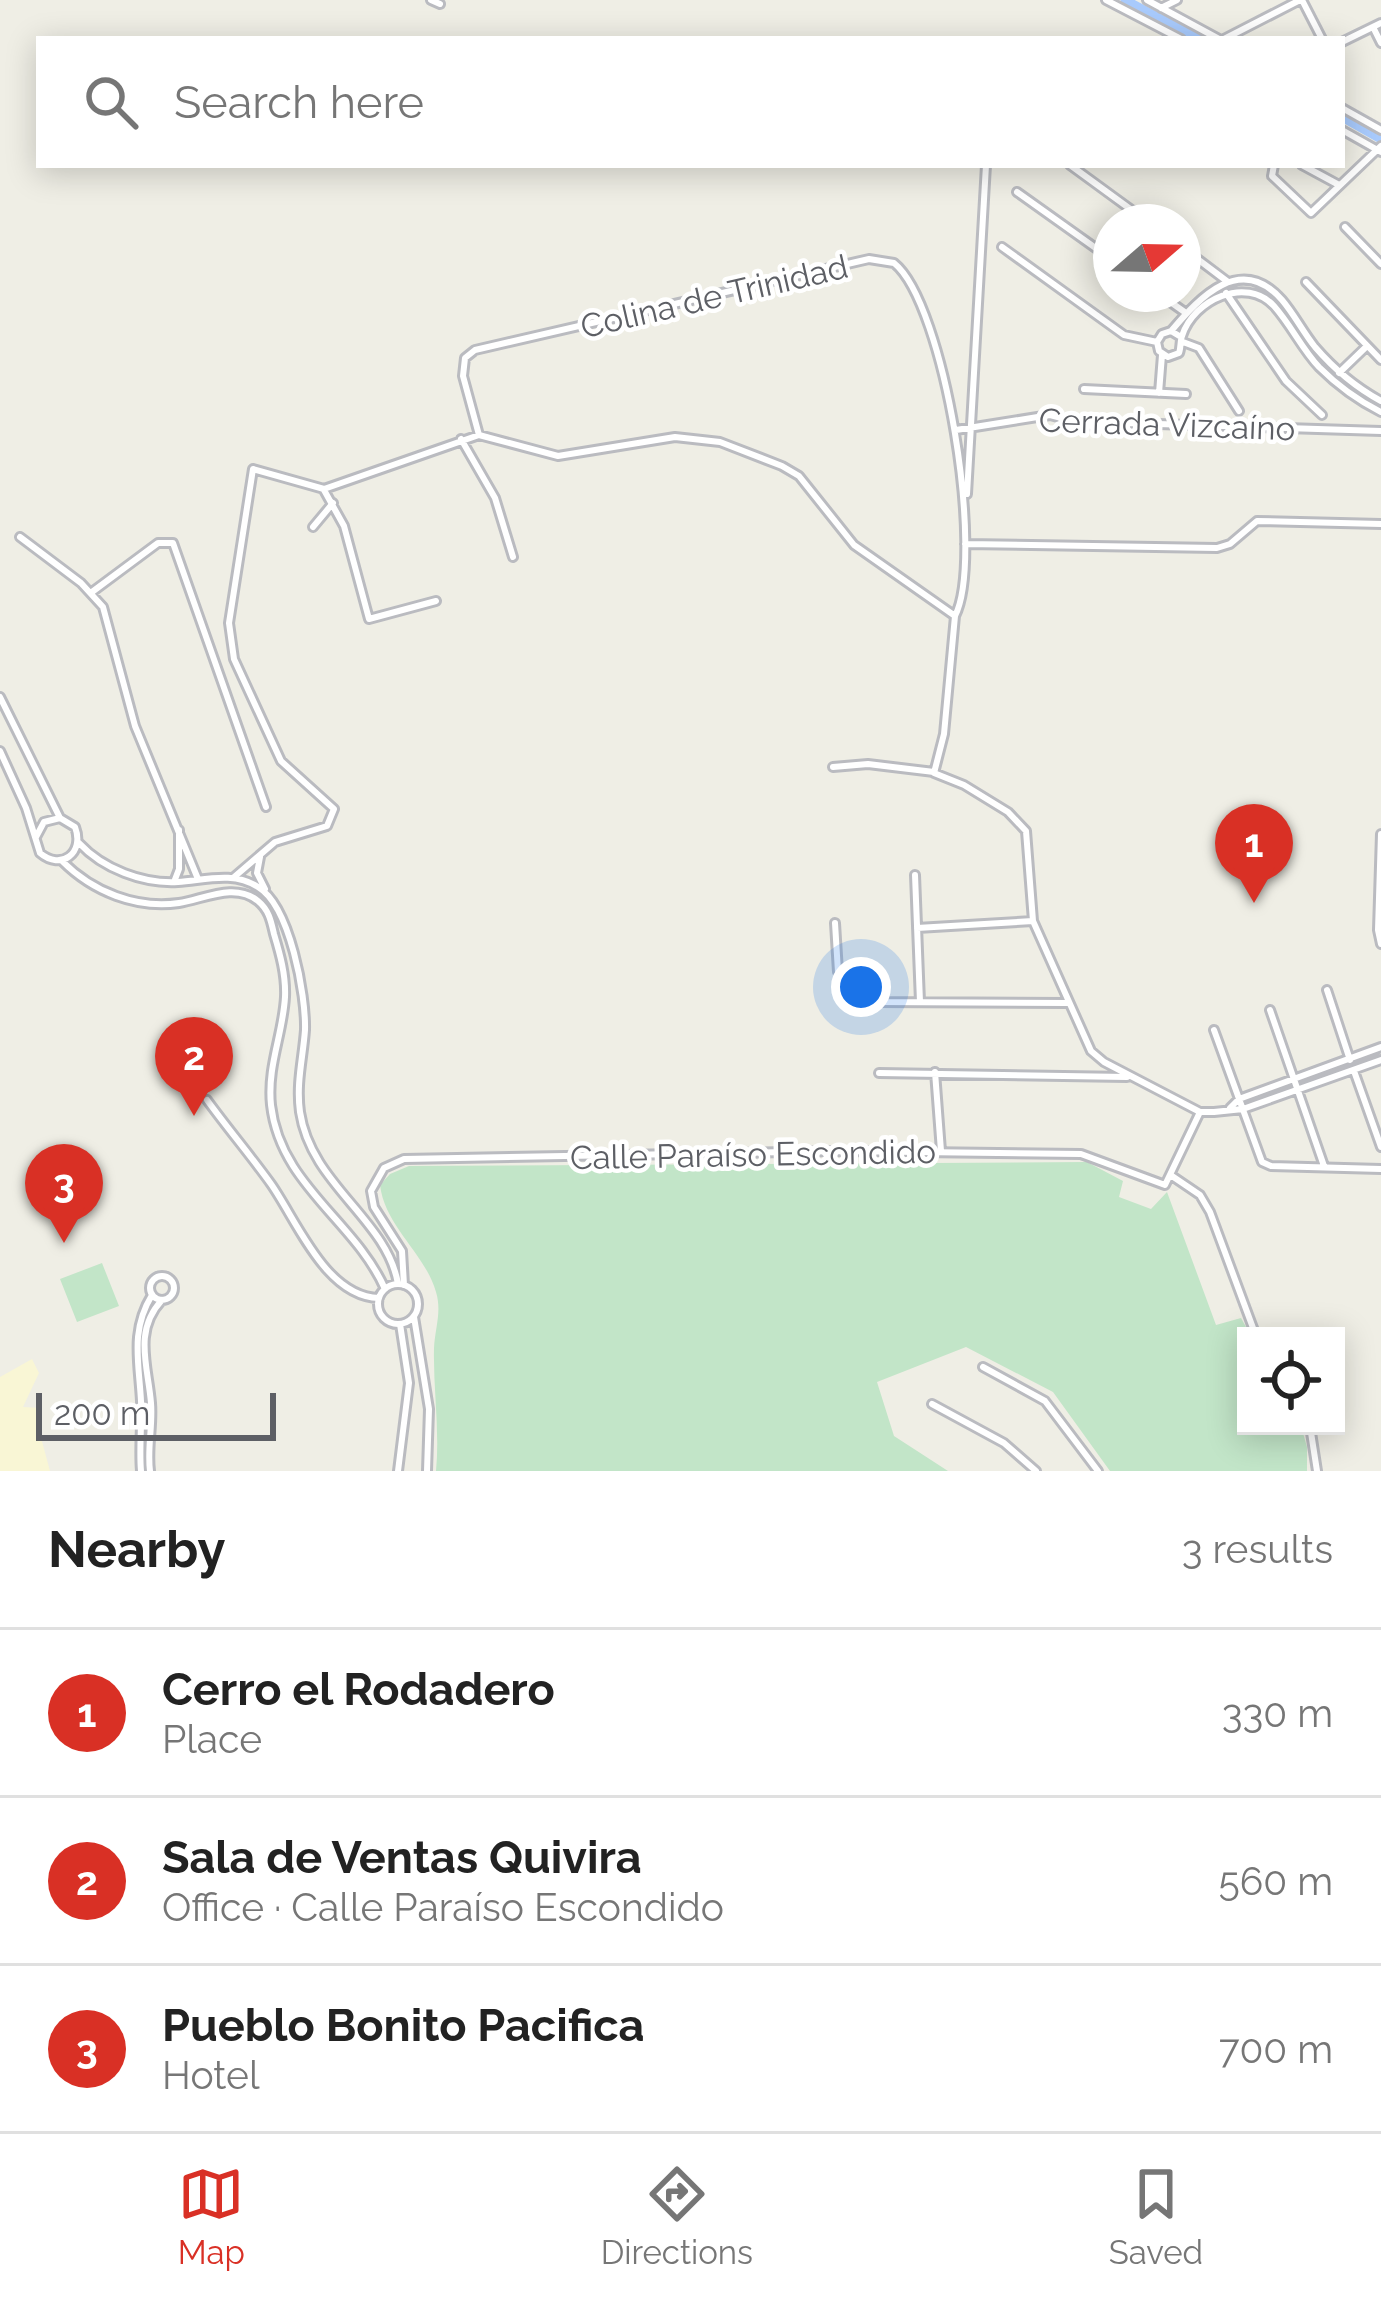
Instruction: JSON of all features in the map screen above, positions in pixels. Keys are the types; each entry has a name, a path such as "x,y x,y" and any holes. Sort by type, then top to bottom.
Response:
{"street":[{"path":"431,0 440,4"},
{"path":"1106,0 1175,36"},
{"path":"1155,3 1177,0"},
{"path":"1227,36 1301,0 1320,36"},
{"path":"1155,3 1216,36"},
{"path":"1345,41 1377,25 1381,43"},
{"path":"1345,110 1381,130"},
{"path":"1273,168 1271,175 1308,213 1315,211 1378,148 1345,132"},
{"path":"934,772 944,734 955,616 962,598 986,168"},
{"path":"1074,168 1123,204"},
{"path":"1308,168 1339,185"},
{"path":"1017,192 1093,246"},
{"path":"1345,227 1381,265"},
{"path":"1002,247 1124,334 1157,342"},
{"name":"Colina de Trinidad","path":"479,435 463,376 465,358 479,349 868,259 894,263 907,275 927,326 954,430 966,504"},
{"path":"1201,262 1228,282"},
{"path":"1157,342 1210,289 1249,281 1270,290 1339,373 1381,401"},
{"path":"1306,282 1381,359"},
{"path":"1162,355 1179,353 1201,311 1226,293 1252,292 1271,303 1306,352 1342,387 1381,412"},
{"path":"1226,293 1286,381 1322,415"},
{"path":"1172,331 1199,348 1239,412"},
{"path":"1157,342 1162,355 1159,393"},
{"path":"1306,352 1314,346"},
{"path":"1339,373 1367,346"},
{"path":"1084,389 1186,394"},
{"name":"Cerrada Vizcaíno","path":"954,430 1051,415 1092,427 1125,423 1381,431"},
{"path":"233,878 284,838 321,829 331,822 334,809 280,761 234,659 229,623 253,469 324,489 479,435 558,456 675,437 719,442 799,476 843,536 955,616"},
{"path":"461,439 495,498 513,557"},
{"path":"324,489 350,546 369,619 436,601"},
{"path":"314,527 333,502"},
{"path":"965,544 1217,548 1230,544 1257,521 1381,524"},
{"path":"20,537 92,592 107,615 135,726 198,879"},
{"path":"92,592 158,543 173,543 266,807"},
{"path":"0,697 60,818 75,827 79,843 96,859 121,872 174,882 233,878 268,894"},
{"path":"0,751 40,853 54,862 62,861 70,858 79,843"},
{"path":"833,766 868,764 934,772 1008,812 1025,831 1034,921 1067,1003 1091,1051 1130,1077 1200,1112 1243,1109 1381,1060"},
{"path":"36,836 44,822 60,818"},
{"path":"174,882 179,869 179,826"},
{"path":"1381,834 1381,944"},
{"path":"265,849 256,866 285,927 304,1005 298,1092 303,1128 322,1169 385,1249 401,1284 418,1298 414,1317 429,1409 427,1471"},
{"path":"62,861 92,885 132,901 180,903 235,892 247,894 264,907 285,980 270,1081 280,1142 302,1182 369,1257 385,1289"},
{"path":"915,875 920,1002"},
{"path":"917,928 1034,921"},
{"path":"835,923 838,972 850,986 877,1002 1067,1003"},
{"path":"1328,990 1350,1060"},
{"path":"1270,1010 1324,1168"},
{"path":"1214,1030 1262,1162 1381,1169"},
{"path":"1229,1109 1239,1099 1381,1047"},
{"path":"1354,1071 1381,1147"},
{"path":"935,1072 941,1150"},
{"path":"879,1073 1130,1077"},
{"path":"207,1100 322,1262 360,1296 379,1298"},
{"path":"1200,1112 1172,1176 1200,1195 1210,1212 1253,1327"},
{"name":"Calle Paraíso Escondido","path":"401,1284 402,1250 374,1208 371,1191 381,1171 404,1159 941,1150 1081,1154 1163,1185 1172,1176"},
{"path":"166,1276 174,1292 152,1315 143,1344 151,1404 145,1471 135,1346 152,1281 166,1276"},
{"path":"400,1324 383,1316 379,1298 385,1289 401,1284"},
{"path":"152,1295 162,1300"},
{"path":"400,1324 414,1317"},
{"path":"398,1471 409,1383 400,1324"},
{"path":"983,1366 1045,1402 1098,1471"},
{"path":"932,1404 1004,1443 1036,1471"},
{"path":"1311,1435 1317,1471"}],"green space":[{"path":"1087,1162 1123,1181 1119,1197 1151,1209 1167,1192 1216,1325 1241,1318 1246,1327 1237,1327 1237,1435 1304,1435 1307,1471 1110,1471 1053,1392 966,1347 877,1382 894,1436 948,1471 436,1471 438,1299 431,1278 389,1214 380,1185 390,1174 409,1166"},
{"path":"102,1263 119,1306 77,1322 60,1279"}],"sand":[{"path":"32,1359 39,1373 23,1407 41,1408 40,1434 50,1471 0,1471 0,1377"}],"waterway":[{"path":"1125,0 1193,36"},
{"path":"1345,119 1381,139"}],"place":[{"name":"Cerro el Rodadero","path":"1254,903"},
{"name":"Sala de Ventas Quivira","path":"194,1116"},
{"name":"Pueblo Bonito Pacifica","path":"64,1243"}]}
